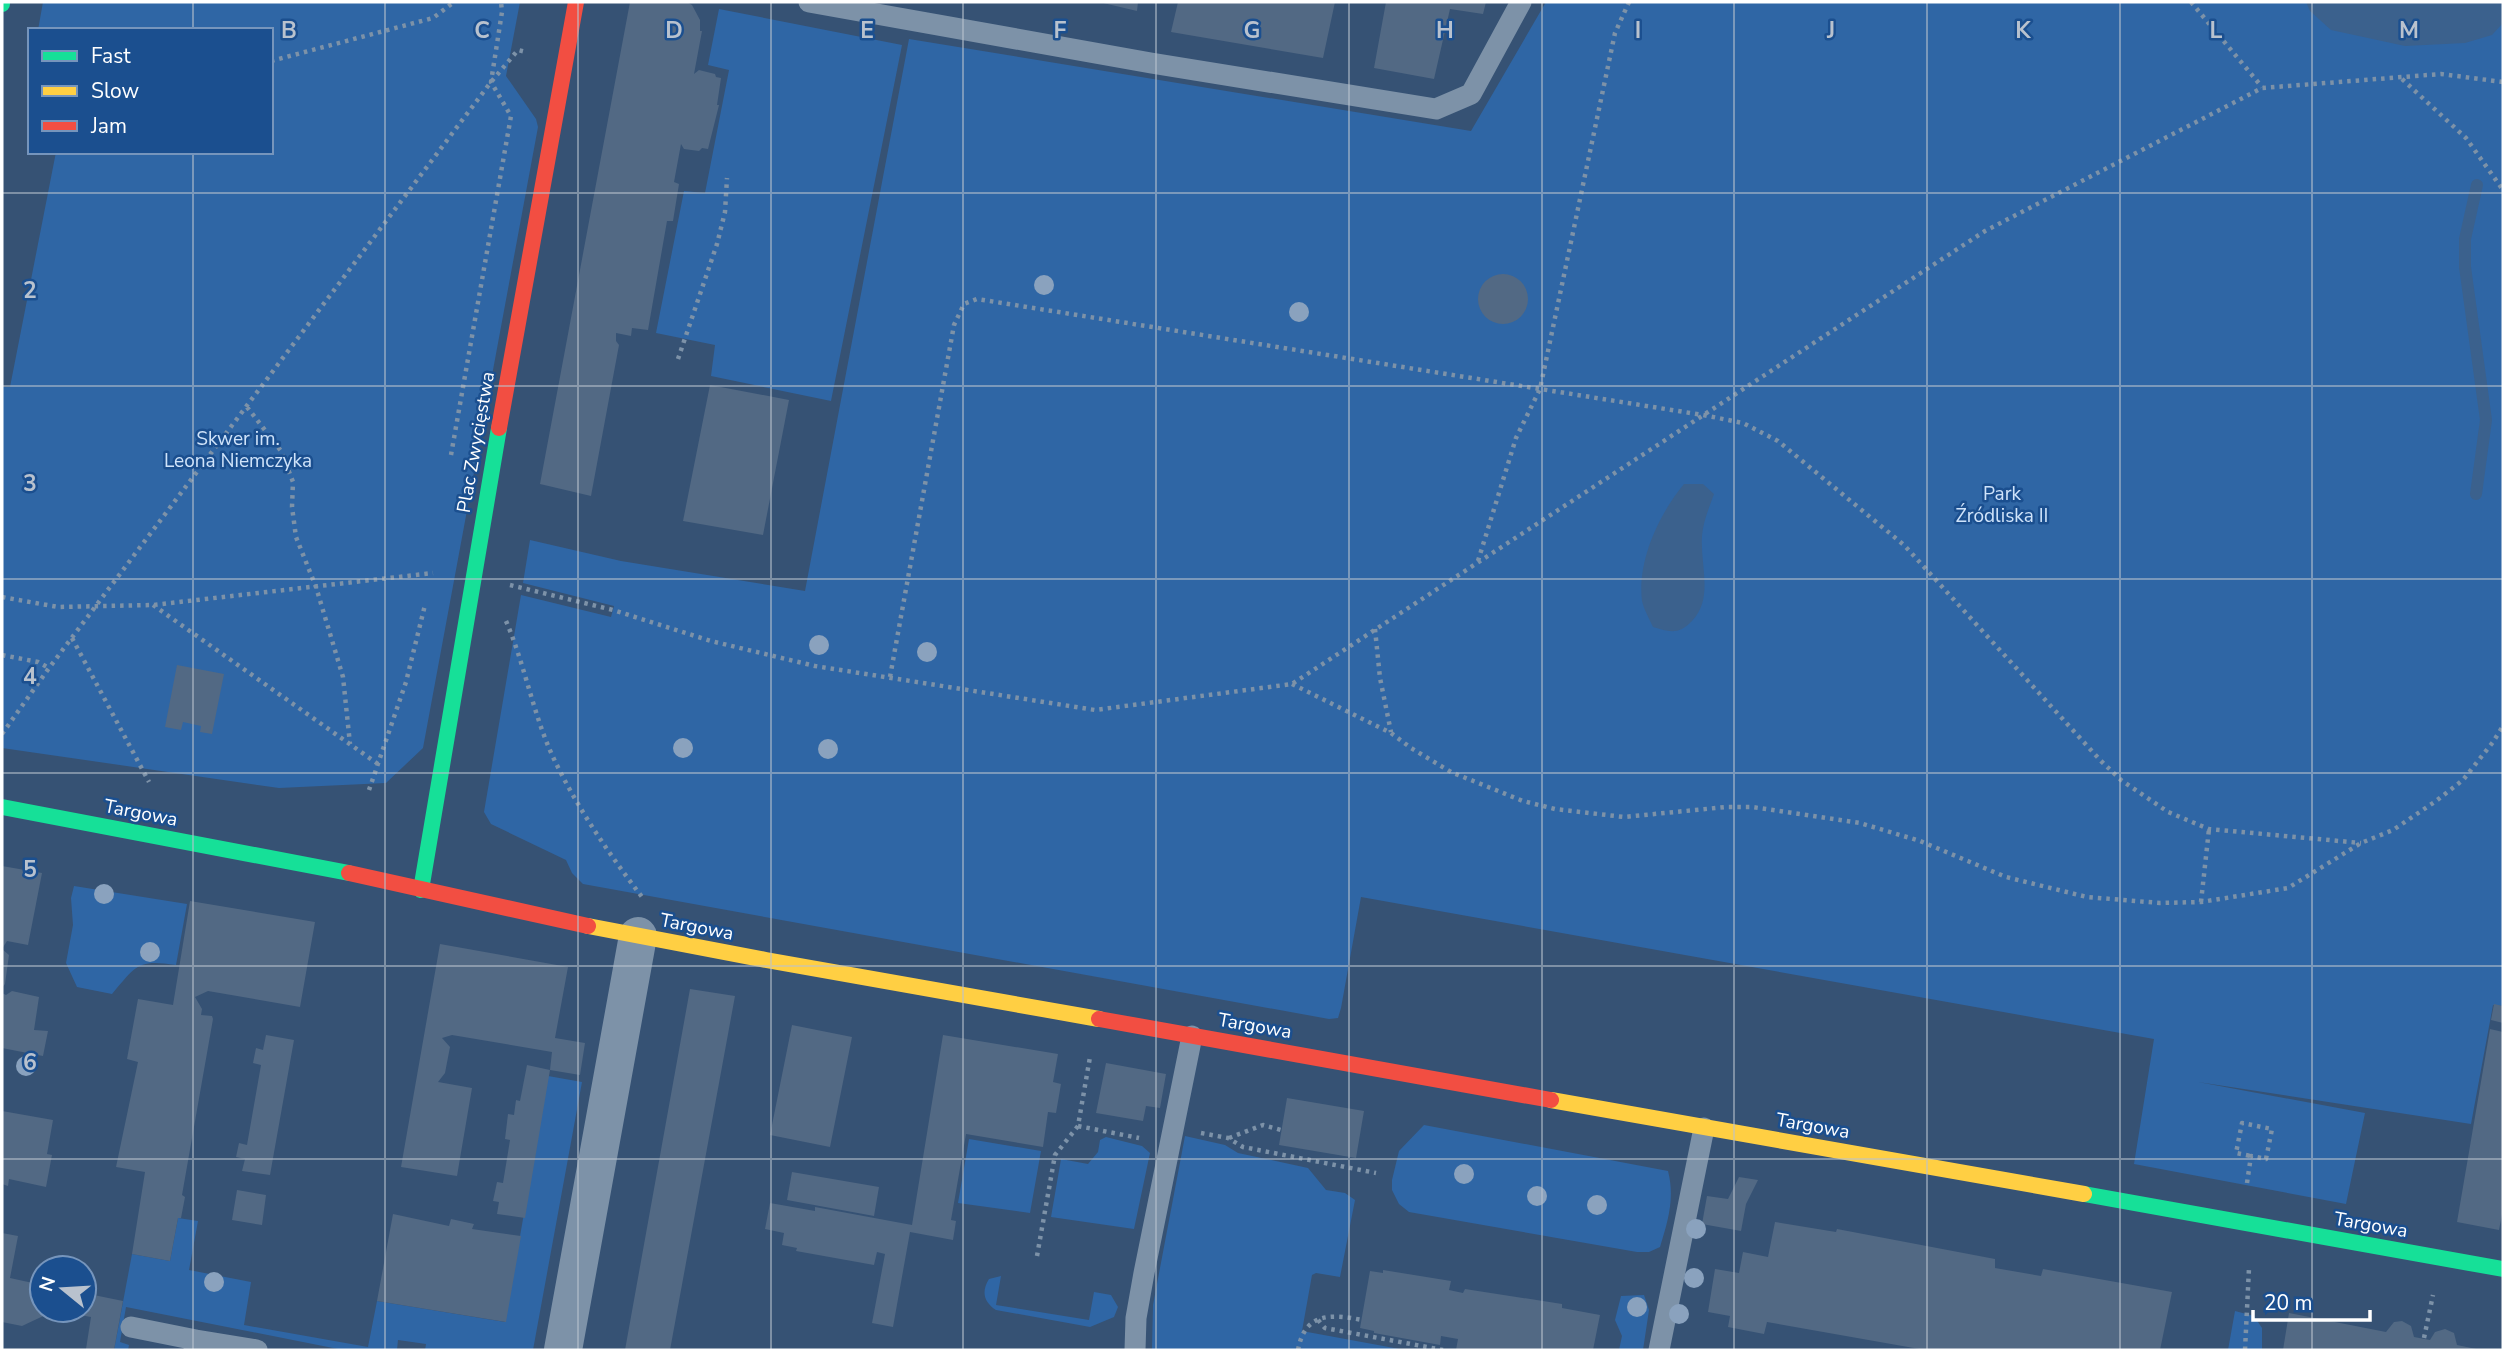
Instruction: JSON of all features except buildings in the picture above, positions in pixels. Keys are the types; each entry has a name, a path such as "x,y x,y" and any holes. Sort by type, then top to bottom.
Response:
{"street":[{"name":"Plac Zwycięstwa","path":"422,890 474,575 576,2"},
{"name":"Targowa","path":"2,807 334,870 422,890 641,918 1192,1035 2503,1269"},
{"path":"563,1350 641,918"}],"lane":[{"path":"809,2 1138,61 1437,109 1471,94 1521,2"},
{"path":"1135,1350 1136,1318 1192,1035"},
{"path":"1659,1350 1704,1128"},
{"path":"131,1327 195,1345 257,1350"}],"path":[{"path":"273,60 433,18 454,2"},
{"path":"449,467 458,401 510,116 491,82 502,12 501,2"},
{"path":"1478,562 1516,438 1540,389 1615,33 1629,2"},
{"path":"2191,2 2262,88"},
{"path":"2,734 491,82 518,50 565,59"},
{"path":"474,575 613,610 711,641 815,666 1095,710 1292,684 1985,231 2262,88 2441,74 2503,82"},
{"path":"2402,78 2466,138 2503,190"},
{"path":"678,359 717,244 725,212 727,178"},
{"path":"890,677 954,325 964,304 977,299 1703,415 1743,424 1778,441 1905,545 2121,780 2168,812 2209,829 2361,842"},
{"path":"247,407 281,451 293,482 292,507 296,537 316,587 343,677 350,744"},
{"path":"430,585 435,560"},
{"path":"2,597 58,607 153,605 433,573"},
{"path":"369,790 406,682 427,597"},
{"path":"153,605 378,764"},
{"path":"501,610 517,648 527,686 553,757 641,918"},
{"path":"1375,629 1380,678 1391,733"},
{"path":"72,638 149,782"},
{"path":"2,655 38,662 49,668"},
{"path":"1292,684 1391,733 1410,748 1451,772 1523,801 1555,809 1625,817 1726,807 1752,807 1811,815 1860,823 1920,841 2006,877 2087,897 2160,903 2201,902 2288,888 2361,842 2393,830 2463,780 2503,726"},
{"path":"2201,902 2209,829"},
{"path":"1037,1256 1055,1155 1078,1126 1092,1046"},
{"path":"2242,1123 2272,1129 2266,1158 2251,1156 2236,1153 2242,1123"},
{"path":"1078,1126 1171,1136 1228,1138 1263,1125 1281,1129"},
{"path":"1228,1138 1243,1147 1376,1173"},
{"path":"2245,1191 2251,1156"},
{"path":"2245,1350 2249,1268"},
{"path":"2424,1338 2435,1286"},
{"path":"1298,1350 1300,1338 1306,1328 1318,1320 1331,1315 1362,1320"},
{"path":"1318,1320 1325,1328 1443,1350"}],"green space":[{"name":"Skwer im. Leona Niemczyka","path":"43,2 520,2 506,76 536,119 538,127 423,748 386,783 279,788 2,748 2,387 10,387 56,154 273,154 273,28 38,28"},
{"name":"Park Źródliska II","path":"1546,2 2503,2 2503,1006 2493,1005 2471,1124 2198,1082 2365,1113 2346,1204 2134,1164 2154,1039 1361,897 1341,1008 1338,1018 1329,1019 583,884 572,873 566,860 491,824 484,812 521,595 611,617 614,606 523,583 530,540 621,561 805,591 909,39 1471,131"},
{"path":"719,9 902,45 831,401 711,376 715,345 656,333 684,191 705,193 729,70 708,65"},
{"path":"74,886 187,904 176,965 153,963 138,967 112,994 77,987 66,963 73,925 71,898"},
{"path":"548,1076 582,1082 533,1350 425,1350 426,1344 398,1340 397,1350 343,1350 126,1307 120,1342 129,1345 128,1350 114,1350 132,1254 170,1261 178,1218 198,1221 189,1270 251,1282 244,1325 368,1347 377,1301 505,1322"},
{"path":"1424,1125 1668,1171 1671,1200 1660,1247 1649,1252 1637,1252 1409,1212 1399,1204 1392,1190 1392,1180 1399,1151"},
{"path":"1185,1136 1225,1145 1238,1153 1308,1168 1326,1190 1345,1193 1355,1200 1340,1277 1316,1273 1312,1275 1302,1331 1405,1350 1152,1350 1153,1305"},
{"path":"1106,1137 1142,1146 1150,1153 1134,1229 1051,1217 1061,1159 1088,1164 1098,1152 1100,1140"},
{"path":"969,1139 1041,1151 1030,1213 958,1203"},
{"path":"1001,1276 996,1305 1089,1320 1094,1292 1111,1295 1118,1307 1114,1317 1090,1327 996,1310 986,1300 985,1288 989,1279"},
{"path":"1644,1295 1649,1310 1643,1350 1619,1350 1622,1336 1615,1320 1621,1296"},
{"path":"2235,1311 2254,1316 2262,1328 2262,1350 2228,1350"}],"shaded area":[{"path":"2306,2 2503,2 2503,23 2492,35 2465,43 2405,46 2331,30 2310,11"},
{"path":"1684,484 1703,484 1714,494 1702,536 1703,602 1699,612 1683,629 1669,631 1653,627 1642,601 1641,586 1646,554 1658,524"}],"waterway":[{"path":"2476,494 2486,420 2465,267 2465,239 2477,185"}],"traffic: fast":[{"path":"421,890 499,428"},
{"path":"2,807 349,873"},
{"path":"2084,1194 2503,1269"}],"traffic: slow":[{"path":"588,926 1099,1019"},
{"path":"1551,1100 2084,1194"}],"traffic: jam":[{"path":"499,428 576,2"},
{"path":"349,873 588,926"},
{"path":"1099,1019 1551,1100"}]}
